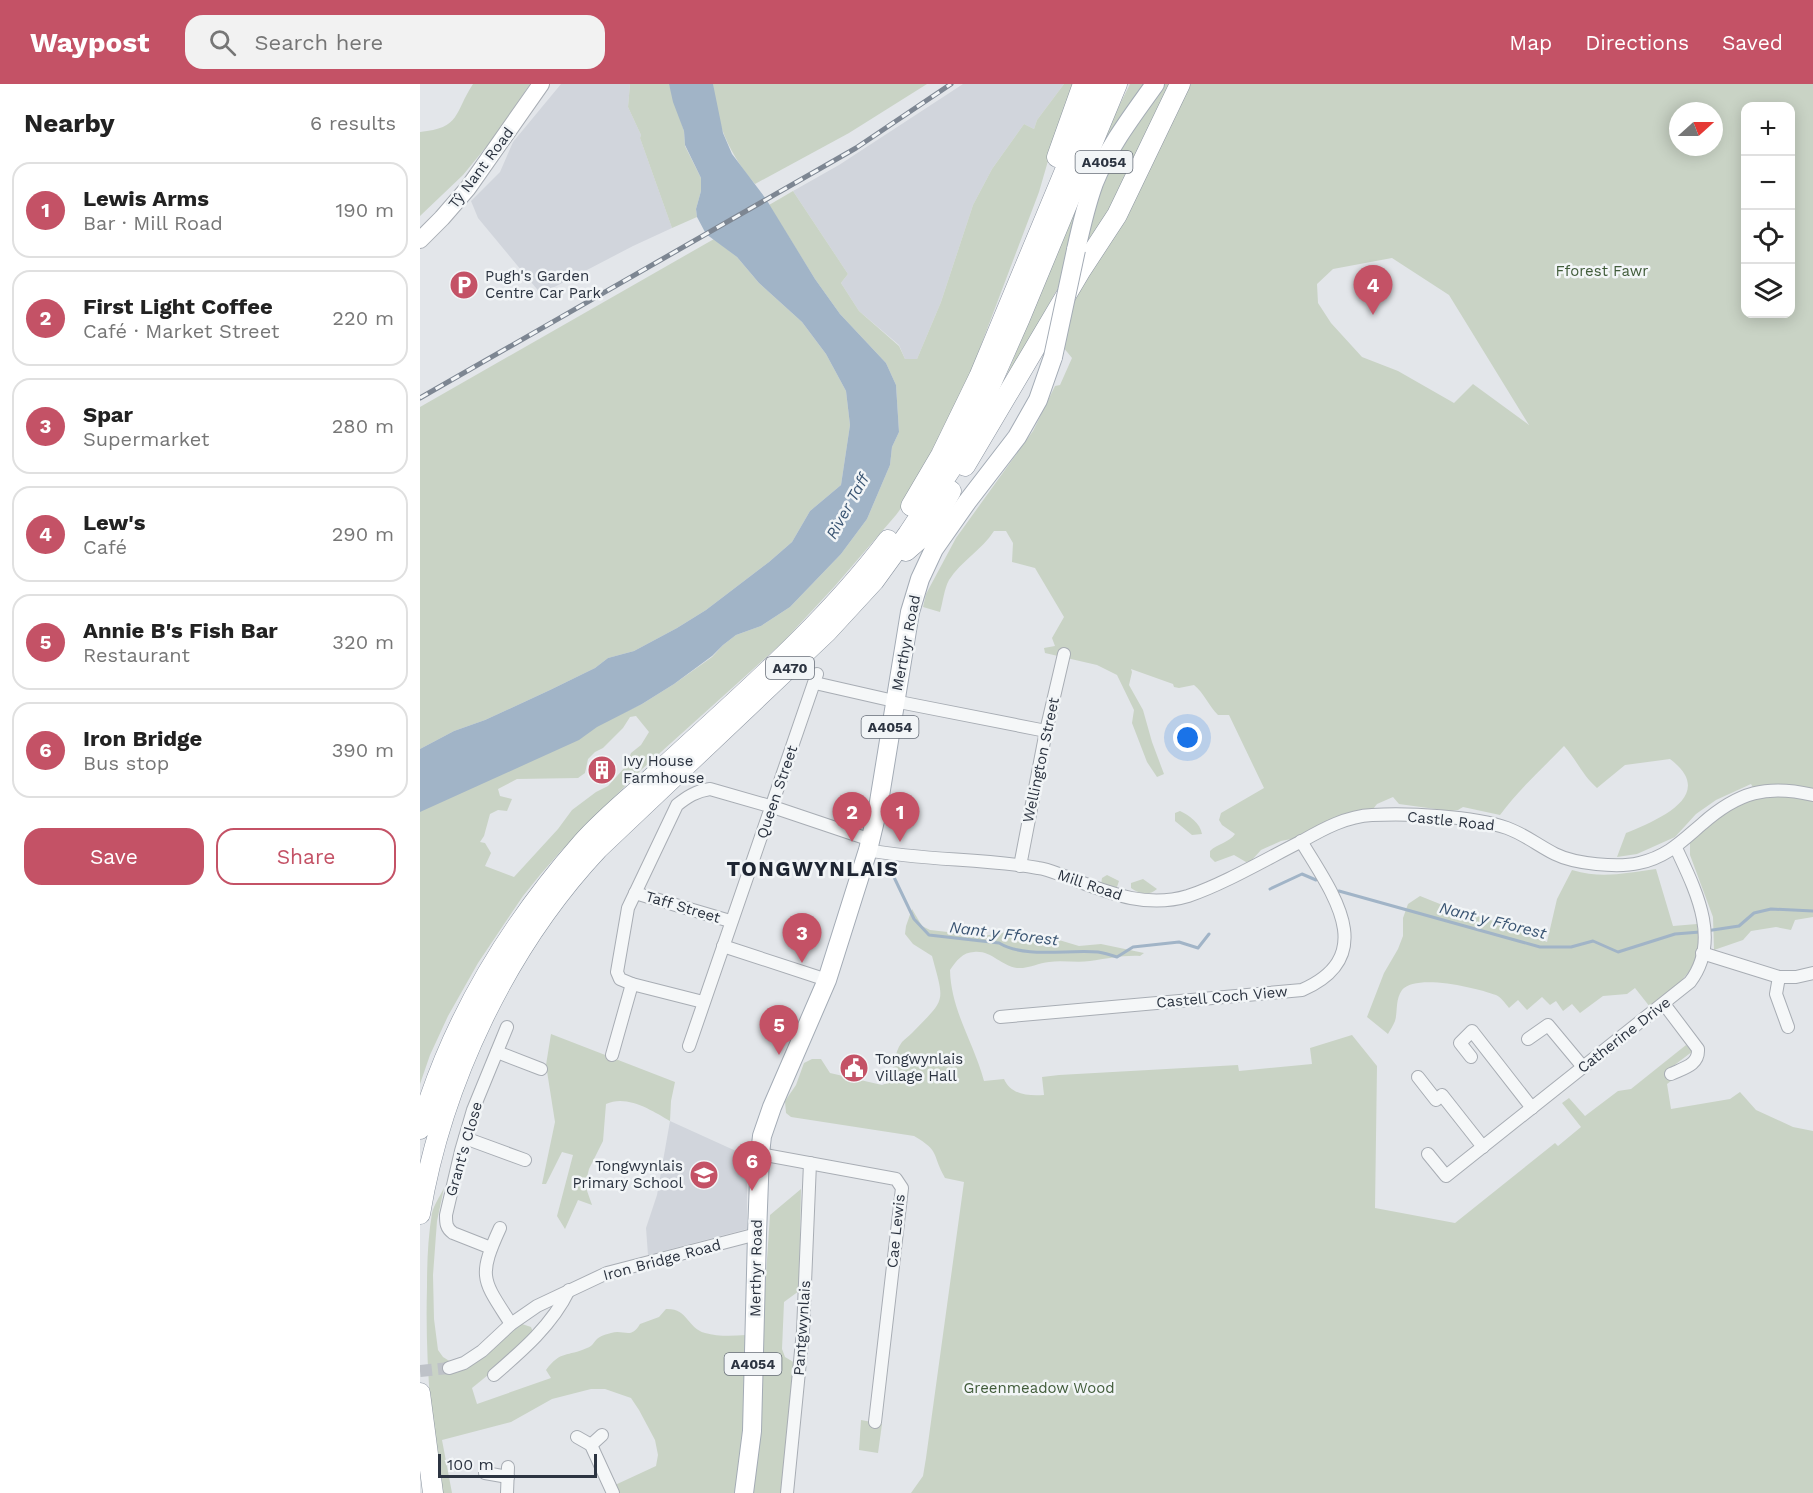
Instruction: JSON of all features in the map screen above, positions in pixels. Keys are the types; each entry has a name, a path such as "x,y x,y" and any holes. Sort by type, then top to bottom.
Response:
{"highway":[{"path":"1044,219 1058,153 1083,84"},
{"name":"A470","path":"420,1129 439,1073 469,1004 520,922 548,886 584,842 816,624 852,585 902,520 941,455 979,377 1101,84"},
{"name":"A470","path":"420,1214 440,1125 471,1046 504,980 577,871 853,605 874,580 951,469 1020,318 1117,84"},
{"path":"874,580 929,531 970,456 1081,270 1117,215 1180,84"},
{"path":"420,1394 433,1493"}],"main road":[{"name":"Merthyr Road","path":"744,1493 752,1431 762,1136 772,1107 828,980 870,845 910,612 920,579 934,549 1017,437 1038,400 1053,357 1085,211 1095,182 1120,135 1155,84"},
{"name":"Tŷ Nant Road","path":"420,240 468,188 542,87"}],"street":[{"name":"Wellington Street","path":"1020,866 1046,731 1064,654"},
{"name":"Queen Street","path":"689,1046 730,921 773,807 816,678 894,701"},
{"path":"894,701 1046,731"},
{"name":"Castle Road","path":"1301,841 1344,821 1371,815 1453,818 1493,824 1523,835 1557,855 1571,860 1617,866 1640,863 1676,848 1718,810 1756,792 1776,789 1813,795"},
{"name":"Mill Road","path":"612,1055 626,981 617,972 628,908 677,805 700,790 721,791 773,807 898,856 1041,868 1130,899 1169,900 1187,896 1301,841"},
{"name":"Castell Coch View","path":"1000,1017 1302,990 1314,984 1332,969 1341,956 1345,930 1337,902 1301,841"},
{"name":"Catherine Drive","path":"1428,1155 1446,1176 1664,1004 1696,975 1705,932 1700,903 1676,848"},
{"name":"Taff Street","path":"635,893 730,921"},
{"path":"723,946 828,980"},
{"path":"1702,953 1779,977 1796,977 1813,973"},
{"path":"1779,977 1776,994 1788,1027"},
{"path":"626,981 703,1002"},
{"path":"1664,1004 1698,1049 1699,1057 1695,1062 1671,1074"},
{"path":"1528,1039 1548,1025 1583,1067"},
{"name":"Grant's Close","path":"491,1248 453,1233 446,1223 465,1138 484,1081 507,1027"},
{"path":"1471,1057 1460,1043 1472,1031 1532,1108"},
{"path":"497,1052 541,1069"},
{"path":"1418,1077 1436,1100 1442,1095 1483,1147"},
{"path":"465,1138 525,1160"},
{"name":"Cae Lewis","path":"760,1154 896,1179 902,1188 875,1422"},
{"name":"Pantgwynlais","path":"787,1493 803,1331 810,1162"},
{"path":"500,1228 491,1248 484,1276 486,1285 511,1324"},
{"name":"Iron Bridge Road","path":"449,1368 464,1363 482,1351 511,1324 537,1306 607,1273 757,1234"},
{"path":"494,1375 539,1335 562,1305 569,1290"},
{"path":"591,1445 602,1435"},
{"path":"577,1437 591,1445 613,1493"},
{"path":"485,1473 508,1472 507,1493"}],"shaded area":[{"path":"561,84 630,84 628,107 641,135 640,138 672,228 541,294 478,218 471,201 500,172 513,142"},
{"path":"963,84 1064,84 1037,120 1034,129 1024,124 992,169 973,205 941,302 917,359 905,359 899,345 859,311 841,283 848,274 793,191 839,165"},
{"name":"Tongwynlais Primary School","path":"670,1121 747,1156 747,1229 648,1255 646,1228 657,1195"}],"green space":[{"path":"473,84 530,84 491,141 463,175 420,216 420,132 443,127 450,123"},
{"path":"630,84 669,84 684,131 685,146 701,178 701,191 696,209 697,217 672,228 640,138 641,135 628,107"},
{"path":"713,84 927,84 849,133 755,184 738,162 725,138 714,98"},
{"path":"1064,84 1075,84 1061,116 1039,192 964,390 910,496 834,587 783,642 641,770 540,875 523,896 478,963 448,1016 420,1084 420,809 642,704 712,657 736,635 761,626 790,607 841,554 867,519 890,465 892,447 899,432 896,385 886,363 840,314 815,279 769,205 793,191 848,274 841,283 859,311 899,346 905,359 917,359 941,302 973,205 992,169 1024,124 1034,129 1037,120","holes":["636,716 649,732 641,745 631,753 626,766 608,786 572,810 558,829 514,877 485,866 491,853 485,843 480,842 490,814 498,810 507,811 512,799 500,796 498,789 517,779 578,778 585,773 588,759 603,748 623,728 630,717"]},
{"path":"1130,84 1146,84 1076,213 1060,284 999,394 1110,124"},
{"path":"1165,84 1173,84 1124,184 1085,249 1094,210 1108,172 1116,156"},
{"name":"Fforest Fawr","path":"1191,84 1813,84 1813,917 1795,920 1791,930 1776,927 1751,931 1743,940 1714,950 1713,917 1690,855 1690,836 1755,791 1751,784 1716,800 1696,814 1675,837 1637,854 1617,857 1626,833 1667,813 1686,795 1688,784 1683,772 1670,759 1625,765 1597,788 1564,746 1522,788 1500,815 1463,807 1450,811 1399,804 1393,797 1377,804 1373,809 1261,850 1251,861 1246,862 1234,855 1215,862 1210,857 1210,851 1235,834 1222,825 1219,820 1221,813 1264,788 1229,715 1218,715 1194,685 1174,687 1173,684 1131,669 1129,685 1143,710 1164,774 1157,777 1147,762 1132,723 1134,710 1117,675 1097,665 1045,653 1044,648 1055,646 1052,638 1064,617 1035,568 1012,562 1013,543 1006,531 994,531 954,573 946,587 940,612 923,607 926,594 956,538 1033,431 1055,386 1060,385 1072,358 1063,347 1075,297","holes":["1392,258 1449,295 1529,425 1473,384 1454,403 1398,371 1362,357 1331,323 1318,303 1317,284 1333,269"]},
{"path":"714,239 737,257 759,283 802,322 826,354 846,391 850,425 841,485 810,511 792,542 706,610 634,651 608,658 595,668 550,690 485,720 454,731 420,749 420,407"},
{"path":"1180,811 1194,820 1202,834 1192,835 1175,821 1175,813"},
{"path":"1656,869 1673,926 1697,924 1698,945 1696,958 1687,974 1650,1007 1635,988 1627,994 1603,996 1580,1013 1572,1004 1563,1011 1556,1001 1550,1005 1542,997 1527,1010 1518,1000 1509,1008 1496,995 1462,986 1433,982 1409,985 1402,990 1398,998 1395,1021 1388,1034 1367,1017 1384,973 1403,936 1403,918 1408,904 1420,896 1500,923 1547,942 1557,899 1572,870 1604,875"},
{"path":"1107,875 1119,881 1117,887 1112,890 1101,885 1102,878"},
{"path":"1143,879 1157,889 1151,893 1144,893 1131,888 1131,883"},
{"name":"Greenmeadow Wood","path":"912,909 922,926 930,930 983,936 1007,932 1039,934 1079,946 1101,944 1144,953 1140,956 1085,962 1049,962 1021,968 1011,967 980,952 970,952 960,958 950,970 951,985 984,1081 1004,1079 1011,1088 1026,1095 1044,1095 1042,1077 1059,1075 1238,1065 1239,1071 1312,1064 1310,1048 1352,1035 1377,1066 1375,1208 1455,1223 1555,1143 1558,1146 1581,1127 1562,1103 1569,1098 1585,1116 1618,1091 1631,1089 1686,1045 1693,1051 1668,1070 1671,1081 1667,1084 1671,1109 1730,1099 1740,1092 1756,1110 1793,1127 1813,1131 1813,1493 911,1493 923,1476 964,1182 945,1178 932,1150 914,1136 791,1117 786,1113 785,1101 796,1085 804,1063 812,1059 821,1059 830,1073 882,1085 890,1082 902,1042 931,1013 940,999 939,983 932,956 913,944 905,934"},
{"path":"551,1034 675,1082 670,1121 631,1102 614,1101 606,1104 603,1141 589,1169 585,1185 592,1205 578,1200 565,1229 557,1216 573,1155 562,1152 546,1184 542,1184 555,1122 546,1065"},
{"path":"444,1188 437,1221 433,1275 434,1319 438,1350 451,1362 456,1373 472,1364 522,1324 531,1327 533,1332 472,1388 477,1404 551,1378 546,1370 556,1359 589,1347 598,1338 606,1335 616,1332 633,1332 640,1324 659,1317 666,1309 679,1312 694,1327 712,1335 762,1334 770,1215 801,1189 799,1291 784,1302 782,1349 785,1357 795,1363 782,1493 618,1493 615,1485 656,1466 658,1455 655,1440 631,1398 605,1389 591,1389 552,1399 511,1422 442,1440 452,1493 440,1493 429,1390 427,1278 432,1213"},
{"path":"861,1420 882,1424 878,1453 859,1450"}],"water":[{"name":"River Taff","path":"669,84 713,84 723,133 732,154 766,199 815,279 840,314 886,363 896,385 899,432 892,447 890,465 867,519 841,554 790,607 761,626 736,635 674,684 642,704 597,727 579,740 420,812 420,749 454,731 485,720 550,690 595,668 608,658 634,651 706,610 792,542 810,511 841,485 850,425 846,391 826,354 802,322 759,283 737,257 706,234 697,217 696,209 701,191 701,178 685,145 684,131"}],"waterway":[{"name":"Nant y Fforest","path":"892,873 914,919 929,935 999,943 1022,951 1086,951 1106,953 1117,957 1133,947 1179,942 1198,948 1209,934"},
{"name":"Nant y Fforest","path":"1270,889 1302,874 1316,880"},
{"name":"Nant y Fforest","path":"1339,891 1540,947 1571,947 1593,941 1618,952 1675,934 1700,932"},
{"name":"Nant y Fforest","path":"1706,931 1739,926 1754,913 1771,909 1813,911"}],"tunnel":[{"path":"420,1371 449,1368"}],"railway":[{"path":"420,398 856,148 951,84"}],"place":[{"name":"Pugh's Garden Centre Car Park","path":"464,285"},
{"name":"Lew's","path":"1373,315"},
{"name":"Ivy House Farmhouse","path":"602,770"},
{"name":"First Light Coffee","path":"852,842"},
{"name":"Lewis Arms","path":"900,842"},
{"name":"Spar","path":"802,963"},
{"name":"Annie B's Fish Bar","path":"779,1055"},
{"name":"Tongwynlais Village Hall","path":"854,1068"},
{"name":"Tongwynlais Primary School","path":"704,1175"},
{"name":"Iron Bridge","path":"752,1191"}],"district":[{"name":"TONGWYNLAIS","path":"813,869"}]}
